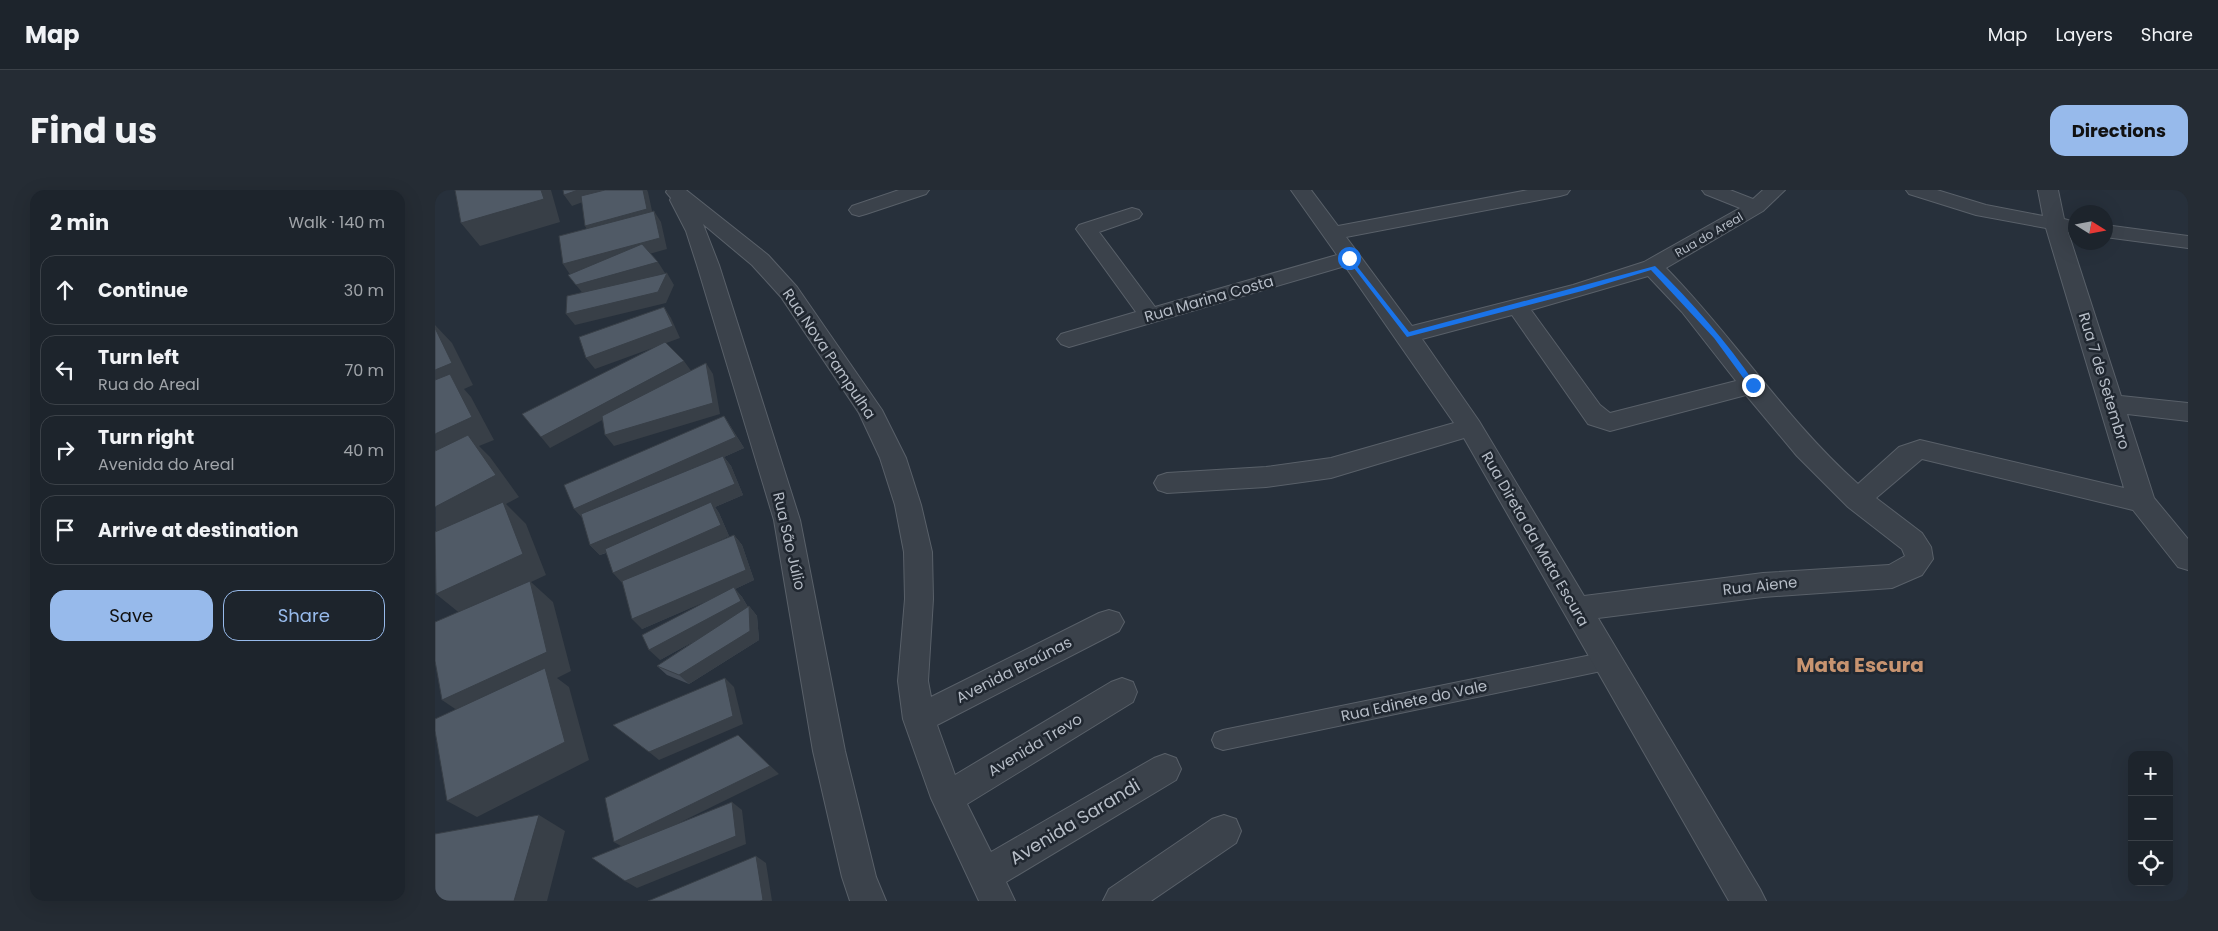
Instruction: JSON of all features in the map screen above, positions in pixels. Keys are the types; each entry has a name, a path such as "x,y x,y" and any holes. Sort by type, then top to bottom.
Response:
{"street":[{"path":"859,210 919,190"},
{"name":"Rua Direta da Mata Escura","path":"1301,190 1407,335 1470,427 1748,901"},
{"path":"1332,233 1560,190"},
{"path":"1712,190 1756,207"},
{"name":"Rua do Areal","path":"1407,335 1652,267 1756,207 1775,190"},
{"path":"1916,190 1983,211 2065,226"},
{"name":"Rua 7 de Setembro","path":"2048,190 2065,226 2112,404 2142,502 2188,558"},
{"name":"Rua Nova Pampulha","path":"675,191 760,260 789,292 870,410 893,458 908,505 918,552 919,599 913,681 919,718 947,798 991,888"},
{"name":"Rua São Júlio","path":"675,191 696,231 708,265 787,520 829,751 859,877 868,901"},
{"path":"1132,214 1086,229 1151,317"},
{"path":"2113,232 2188,242"},
{"name":"Rua Marina Costa","path":"1069,339 1151,317 1349,258"},
{"path":"1652,267 1674,288 1716,336 1791,433 1857,500 1908,454 1919,449 2142,502"},
{"path":"1517,306 1591,411 1604,421 1610,422 1753,385"},
{"path":"2112,404 2188,412"},
{"path":"1167,483 1266,477 1331,468 1470,427"},
{"name":"Rua Aiene","path":"1576,610 1763,585 1892,576 1912,567 1919,559 1917,548 1912,541 1857,500"},
{"name":"Avenida Braúnas","path":"919,718 1109,622"},
{"name":"Avenida Trevo","path":"947,798 1122,692"},
{"name":"Avenida Sarandi","path":"991,888 1165,769"},
{"path":"1121,901 1224,831"}],"lane":[{"name":"Rua Edinete do Vale","path":"1223,740 1606,661"}],"building":[{"path":"455,190 541,190 544,199 461,223"},
{"path":"563,190 578,190 564,195"},
{"path":"605,190 643,190 647,209 585,226 581,196"},
{"path":"654,211 660,238 563,264 559,236"},
{"path":"642,244 658,262 576,285 568,275"},
{"path":"667,273 658,292 566,314 567,296"},
{"path":"664,307 673,326 586,358 579,337"},
{"path":"435,328 452,363 435,370"},
{"path":"665,342 684,361 541,437 522,414"},
{"path":"706,363 713,403 605,435 602,416"},
{"path":"450,374 472,417 435,434 435,380"},
{"path":"724,416 736,437 574,509 564,485"},
{"path":"468,435 496,475 435,507 435,451"},
{"path":"723,456 735,484 590,545 581,514"},
{"path":"503,502 523,554 436,594 435,532"},
{"path":"711,502 721,525 613,573 605,549"},
{"path":"734,535 746,570 632,619 622,581"},
{"path":"530,581 547,652 442,700 435,661 435,622"},
{"path":"734,587 741,601 649,650 642,635"},
{"path":"749,606 750,631 679,675 657,666"},
{"path":"545,668 565,742 447,801 435,731 435,719"},
{"path":"725,678 733,716 649,752 613,725"},
{"path":"738,735 770,766 614,842 605,798"},
{"path":"732,802 736,836 625,881 592,858"},
{"path":"539,815 514,901 435,901 435,834"},
{"path":"756,856 763,900 648,901"}],"district":[{"name":"Mata Escura","path":"1860,665"}],"route":[{"path":"1349,258 1407,335 1580,290 1652,267 1674,288 1716,336 1753,385"}]}
